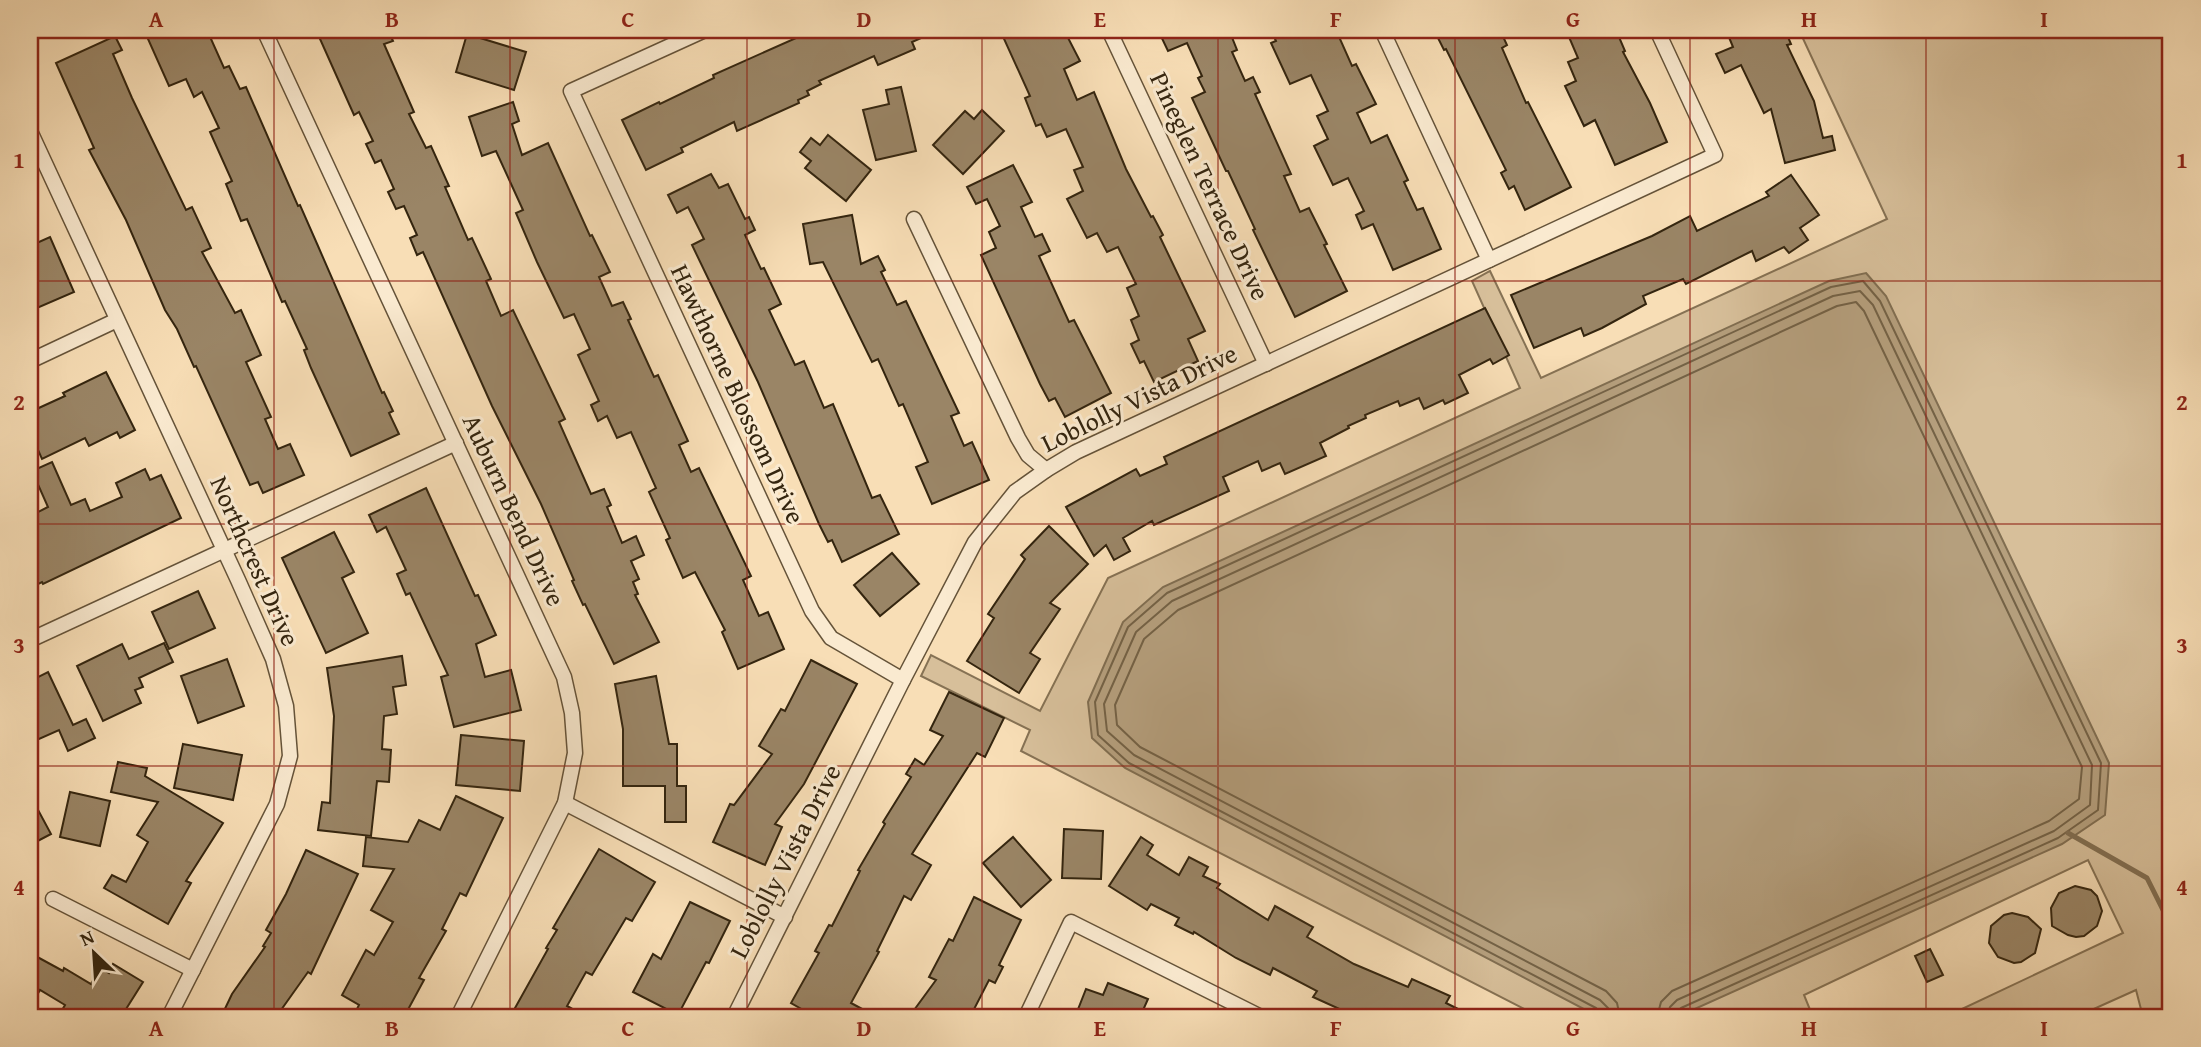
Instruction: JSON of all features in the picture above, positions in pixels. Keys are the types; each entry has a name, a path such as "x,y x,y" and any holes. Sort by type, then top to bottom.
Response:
{"street":[{"name":"Auburn Bend Drive","path":"264,30 564,677 572,713 575,753 565,803 458,1017"},
{"name":"Hawthorne Blossom Drive","path":"705,30 571,91 812,611 831,638 903,680"},
{"name":"Pineglen Terrace Drive","path":"1109,30 1266,364"},
{"path":"1382,30 1489,260"},
{"name":"Loblolly Vista Drive","path":"734,1017 975,542 1015,492 1076,452 1715,156 1657,30"},
{"name":"Northcrest Drive","path":"30,131 225,551 273,659 286,706 290,756 277,804 169,1017"},
{"path":"914,219 1018,438 1028,455 1046,470"},
{"path":"30,360 117,320"},
{"path":"30,640 456,443"},
{"path":"565,803 785,916"},
{"path":"53,899 193,971"},
{"path":"1026,1017 1071,922 1261,1017"}],"shaded area":[{"path":"1799,30 2171,30 2171,1017 2143,1017 2136,990 2076,1017 1945,1017 2123,933 2088,860 1804,995 1813,1017 1540,1017 1021,751 1030,730 921,676 931,655 1040,711 1108,578 1520,388 1472,281 1490,271 1541,378 1887,219"}],"water":[{"path":"1866,273 1886,296 2109,763 2105,815 2062,844 1677,1017 1599,1017 1125,768 1092,738 1088,702 1123,622 1163,587 1829,281"}],"building":[{"path":"144,30 207,30 224,68 229,66 240,89 246,87 382,393 384,392 393,411 389,413 399,434 351,456 311,368 304,350 307,349 285,301 282,302 247,219 241,221 226,184 232,181 210,132 219,128 202,92 194,97 186,79 169,86"},
{"path":"316,30 388,30 393,41 384,44 414,112 409,114 426,148 431,146 468,240 472,238 491,279 486,281 501,316 513,310 565,419 559,422 591,494 604,489 611,505 607,507 622,543 636,536 644,555 631,561 639,579 633,582 638,594 635,595 659,642 614,664 585,604 583,605 541,504 492,406 423,252 417,255 410,238 417,235 404,206 396,209 388,192 394,189 381,160 375,163 366,144 373,141 359,112 354,115"},
{"path":"814,30 829,30 831,35 843,30 939,30 912,42 915,49 878,65 874,56 819,81 821,84 807,91 809,95 798,100 799,103 737,131 734,122 681,148 683,152 646,170 622,120 714,78 713,75"},
{"path":"1000,30 1064,30 1080,61 1064,69 1077,100 1094,92 1126,169 1163,235 1160,237 1205,331 1188,339 1198,361 1154,382 1144,361 1140,363 1131,344 1139,340 1131,320 1139,316 1127,288 1136,284 1118,247 1107,252 1097,233 1087,238 1067,199 1083,191 1074,170 1083,167 1066,129 1047,137 1041,124 1036,126 1025,98 1030,96"},
{"path":"1158,30 1229,30 1237,50 1232,52 1245,81 1253,77 1260,92 1255,94 1291,174 1284,176 1300,212 1309,208 1347,291 1295,317 1192,98 1205,92 1198,78 1202,76 1187,43 1168,51"},
{"path":"1271,30 1336,30 1352,66 1356,64 1376,104 1357,113 1371,143 1387,135 1408,180 1404,182 1417,210 1423,208 1441,249 1393,270 1373,224 1362,229 1356,215 1364,211 1348,178 1333,185 1314,146 1328,139 1317,116 1328,111 1311,75 1290,84 1271,43 1276,41"},
{"path":"1434,30 1500,30 1507,45 1502,48 1526,103 1528,102 1571,187 1525,210 1514,186 1509,189 1501,173 1506,170"},
{"path":"1566,30 1616,30 1625,51 1623,52 1667,142 1615,165 1595,120 1584,126 1565,86 1576,81 1568,62 1578,58"},
{"path":"1726,30 1785,30 1791,44 1787,45 1814,101 1823,138 1832,136 1835,150 1785,163 1771,109 1764,113 1741,65 1725,73 1716,54 1733,47"},
{"path":"467,34 526,52 514,90 456,72"},
{"path":"115,36 122,50 113,54 132,98 186,210 192,207 211,248 202,252 235,313 241,310 261,355 246,362 271,417 265,419 278,449 290,444 304,475 263,493 258,482 250,485 196,366 194,367 165,310 126,220 89,150 94,148 56,63"},
{"path":"901,87 916,151 876,160 863,110 889,104 886,90"},
{"path":"513,102 519,121 512,124 522,155 548,143 590,236 592,235 610,272 599,277 612,306 623,302 631,319 628,320 654,377 658,375 688,441 679,445 691,472 699,468 751,576 743,580 759,616 768,612 784,649 738,669 722,632 725,630 695,572 683,578 666,540 670,538 649,492 656,488 631,432 617,438 607,416 598,421 591,405 599,401 578,355 590,349 574,314 564,318 516,213 523,210 496,151 482,156 469,117"},
{"path":"982,110 1004,131 963,174 933,145 965,111 974,119"},
{"path":"828,135 871,170 846,201 805,168 811,161 800,152 811,138 820,145"},
{"path":"1013,165 1032,202 1021,207 1035,237 1042,234 1050,251 1039,256 1069,322 1074,320 1111,393 1065,417 1055,398 1049,401 1040,384 981,255 996,248 989,232 1000,226 987,199 976,204 967,187"},
{"path":"711,174 719,188 728,184 745,219 749,217 755,230 745,235 781,304 769,310 795,365 804,361 824,408 833,404 872,498 880,495 899,534 842,562 832,540 828,542 819,524 758,382 692,245 704,239 688,207 677,213 668,195"},
{"path":"1791,175 1819,215 1800,228 1808,240 1789,253 1784,247 1756,261 1752,251 1686,284 1683,279 1643,296 1646,304 1602,328 1584,336 1581,328 1534,348 1511,295 1652,236 1690,216 1697,231 1769,196 1766,192"},
{"path":"852,215 861,264 878,256 885,270 881,272 897,305 906,301 959,413 951,416 964,446 972,442 989,480 932,504 916,467 928,462 903,404 899,406 878,359 872,362 823,262 810,264 803,224"},
{"path":"50,237 74,292 30,311 30,246"},
{"path":"1485,308 1509,355 1493,364 1490,359 1459,375 1468,393 1445,404 1443,400 1424,409 1419,398 1400,406 1398,401 1365,415 1366,418 1320,443 1326,456 1285,474 1280,463 1262,471 1258,461 1223,477 1229,491 1154,525 1152,521 1123,538 1130,551 1114,560 1106,545 1094,556 1066,507 1136,469 1140,476 1167,464 1164,457"},
{"path":"106,372 135,430 120,438 117,432 89,446 85,438 42,459 30,432 30,412 65,396 63,393"},
{"path":"52,462 71,505 85,499 90,511 122,497 116,483 145,469 150,480 161,475 181,518 30,588 30,516 48,507 32,471"},
{"path":"426,488 475,596 478,595 496,635 476,644 485,677 511,670 521,710 454,727 441,677 448,675 410,593 406,595 397,574 406,570 386,527 377,532 369,515"},
{"path":"1049,526 1088,564 1050,603 1060,609 1030,653 1040,659 1019,693 967,661 994,618 988,614 1025,559 1021,555"},
{"path":"334,532 354,572 342,578 368,633 326,653 282,558"},
{"path":"892,553 919,584 880,616 854,585"},
{"path":"198,591 215,628 169,649 152,612"},
{"path":"164,643 173,662 139,678 143,687 135,690 141,703 103,721 77,666 122,644 129,659"},
{"path":"402,656 406,685 393,687 397,714 384,716 382,749 391,750 389,782 377,781 371,836 318,830 322,802 330,803 334,716 327,668"},
{"path":"227,659 244,706 198,723 181,676"},
{"path":"811,660 857,684 804,784 775,824 782,827 765,865 713,842 730,804 734,805 772,754 759,746 781,709 785,711"},
{"path":"48,672 73,725 86,719 95,738 68,751 59,730 30,743 30,681"},
{"path":"656,676 669,744 677,744 677,786 686,786 686,822 665,822 665,786 623,786 623,729 615,684"},
{"path":"949,692 1004,718 985,757 977,753 912,854 931,865 911,900 904,896 877,951 879,952 851,1003 877,1017 801,1017 805,1011 791,1003 819,953 815,951 829,925 832,926 860,871 858,870 885,824 883,822 911,777 906,774 915,759 924,765 943,736 930,730"},
{"path":"461,735 524,741 520,791 456,785"},
{"path":"183,744 242,755 233,800 174,788"},
{"path":"118,762 147,768 145,776 223,823 186,881 191,883 168,924 104,888 112,875 126,882 148,842 137,835 158,802 111,792"},
{"path":"70,792 110,801 100,846 60,837"},
{"path":"30,795 51,834 30,845"},
{"path":"456,796 503,818 466,896 460,893 442,929 446,931 419,978 424,980 404,1017 353,1017 359,1005 342,995 366,950 374,955 393,922 371,910 394,869 363,866 366,837 408,842 419,820 440,830"},
{"path":"1064,829 1103,831 1101,879 1062,878"},
{"path":"1013,837 1051,880 1021,907 983,863"},
{"path":"1141,837 1153,845 1147,855 1179,875 1189,857 1208,867 1203,876 1220,884 1217,888 1268,920 1275,906 1313,927 1307,937 1354,964 1408,987 1412,979 1450,996 1446,1003 1474,1017 1357,1017 1313,997 1317,991 1273,968 1270,975 1194,932 1193,934 1175,925 1179,918 1151,904 1147,910 1109,886"},
{"path":"599,849 655,882 632,921 626,918 592,975 586,972 567,1006 587,1017 510,1017 548,949 546,948 557,930 553,928"},
{"path":"306,850 358,874 311,974 308,972 276,1017 221,1017 232,994 265,947 263,946 271,933 266,930"},
{"path":"2075,886 2091,890 2097,896 2102,911 2097,926 2084,936 2076,937 2052,926 2051,908 2059,893"},
{"path":"974,897 1021,920 999,965 1003,967 995,983 989,980 970,1017 909,1017 936,980 929,977 949,939 953,941"},
{"path":"690,902 730,921 678,1015 633,992 653,954 661,959"},
{"path":"2012,913 2028,917 2041,929 2035,953 2021,962 2014,963 1998,957 1989,943 1991,926 2004,915"},
{"path":"1930,949 1943,975 1927,982 1915,956"},
{"path":"30,953 91,984 100,968 109,973 113,964 143,982 121,1017 58,1017 65,1005 40,990 30,1007"},
{"path":"1108,983 1148,999 1140,1017 1075,1017 1086,989 1103,995"}],"waterway":[{"path":"2068,833 2147,878 2171,926"}]}
